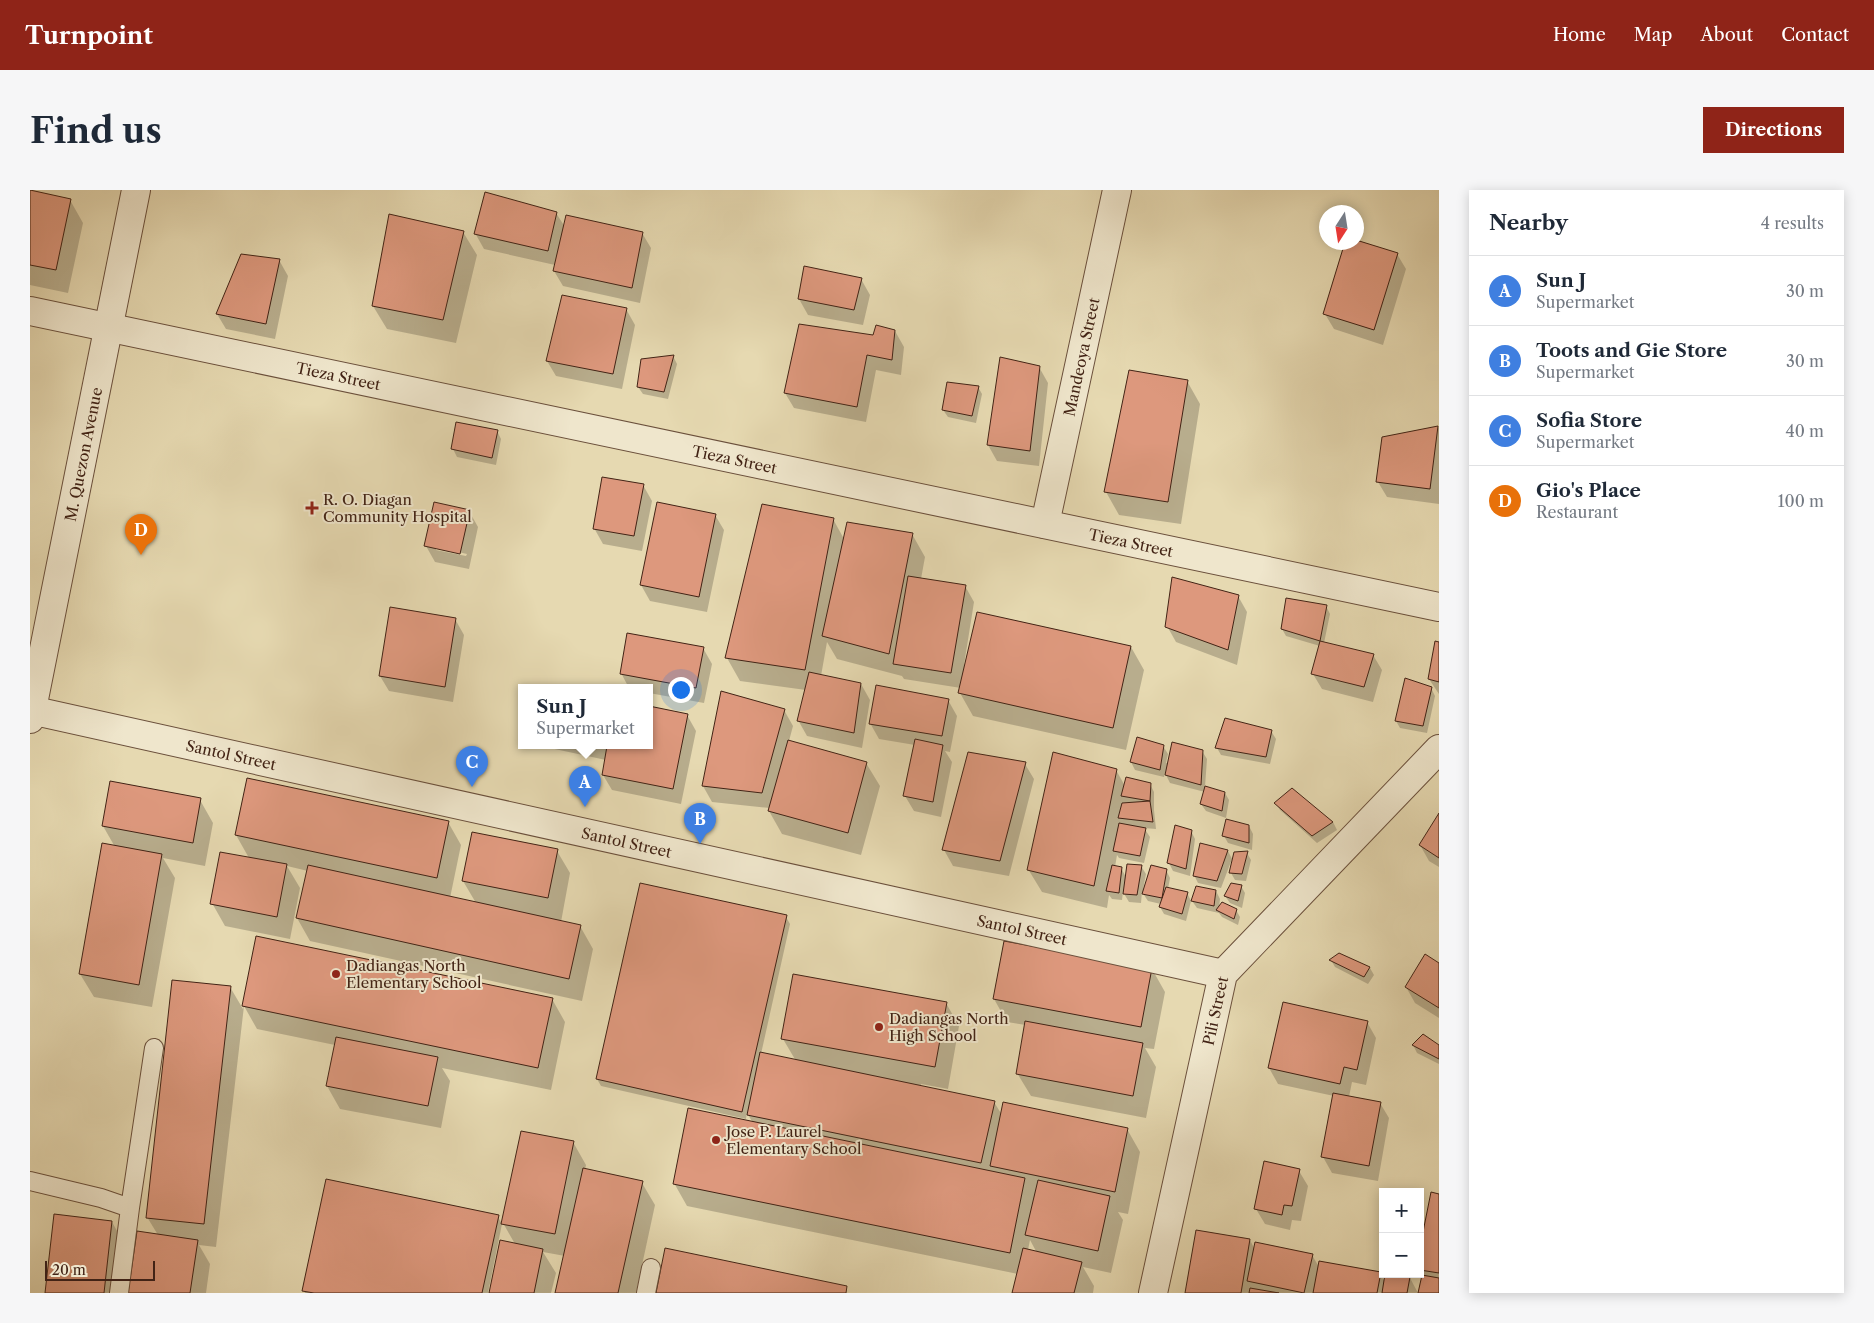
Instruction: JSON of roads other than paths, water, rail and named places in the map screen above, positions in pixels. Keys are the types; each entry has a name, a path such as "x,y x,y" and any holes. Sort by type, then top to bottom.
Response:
{"street":[{"name":"M. Quezon Avenue","path":"31,713 136,190"},
{"name":"Mandeoya Street","path":"1045,524 1117,190"},
{"name":"Tieza Street","path":"30,311 1439,607"},
{"name":"Santol Street","path":"31,713 1223,974"},
{"name":"Pili Street","path":"1153,1293 1223,974 1439,749"}],"lane":[{"path":"119,1293 154,1048"},
{"path":"30,1181 100,1198 130,1208"},
{"path":"646,1293 651,1268"}],"place":[{"name":"R. O. Diagan Community Hospital","path":"312,508"},
{"name":"Gio's Place","path":"141,555"},
{"name":"Sofia Store","path":"472,787"},
{"name":"Sun J","path":"585,807"},
{"name":"Toots and Gie Store","path":"700,844"},
{"name":"Dadiangas North Elementary School","path":"336,974"},
{"name":"Dadiangas North High School","path":"879,1027"},
{"name":"Jose P. Laurel Elementary School","path":"716,1140"}]}
